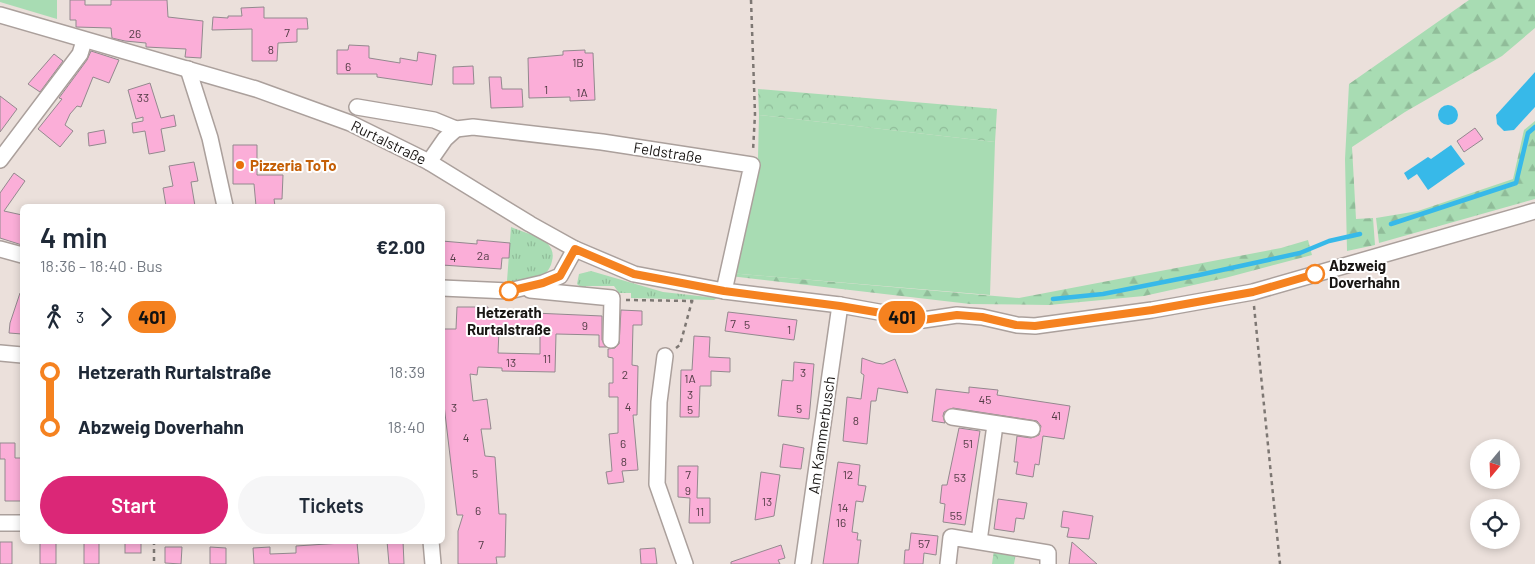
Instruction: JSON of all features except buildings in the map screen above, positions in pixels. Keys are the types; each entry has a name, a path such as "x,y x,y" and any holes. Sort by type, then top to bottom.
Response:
{"street":[{"name":"Rurtalstraße","path":"0,15 84,41 256,89 350,123 429,162 530,224 575,249 634,274 724,291 840,306 923,320 957,315 982,317 1016,325 1052,325 1152,310 1253,292 1535,211"},
{"path":"0,160 80,54 84,41"},
{"path":"188,69 210,138 225,204"},
{"name":"Feldstraße","path":"357,107 434,120 456,129 473,127 602,142 752,165"},
{"path":"429,162 445,139 456,129"},
{"path":"724,291 752,165"},
{"path":"0,249 20,254"},
{"path":"445,288 509,291 521,289 560,276 575,249"},
{"path":"521,289 612,298 611,340"},
{"name":"Am Kammerbusch","path":"803,564 840,306"},
{"path":"0,353 20,355"},
{"path":"665,356 659,402 657,484 685,564"},
{"path":"952,417 995,425 1032,429"},
{"path":"979,541 995,425"},
{"path":"0,522 20,523"},
{"path":"948,564 952,537 1048,553 1048,564"},
{"path":"431,544 433,564"}],"path":[{"path":"751,0 755,114 752,165"},
{"path":"1253,292 1280,564"},
{"path":"612,298 701,302"},
{"path":"665,356 680,345 692,301"},
{"path":"154,544 154,564"}],"green space":[{"path":"0,0 57,0 57,19 0,2"},
{"path":"1469,0 1535,0 1535,28 1502,56 1405,112 1352,147 1356,219 1373,218 1375,245 1347,251 1345,159 1349,84"},
{"path":"758,89 997,109 995,142 759,115"},
{"path":"759,115 995,142 990,295 729,273 738,225 758,157"},
{"path":"1535,121 1535,199 1379,243 1376,218 1418,211 1513,179 1524,130"},
{"path":"511,227 539,238 550,247 553,254 550,268 540,277 528,280 507,281"},
{"path":"1308,240 1312,255 1225,278 1144,296 1049,305 970,304 730,276 729,273 1019,298 1281,248"},
{"path":"591,271 663,292 717,298 714,300 631,298 631,293 619,293 614,286 586,286 585,291 577,284 579,274"},
{"path":"994,550 1016,553 1014,564 992,564"}],"water":[{"path":"1535,72 1535,107 1514,130 1504,131 1497,124 1496,115"},
{"path":"1444,105 1452,105 1458,111 1458,119 1452,125 1444,125 1438,119 1438,111"},
{"path":"1451,145 1465,164 1428,190 1417,174 1408,180 1404,173 1428,157 1431,159"}],"waterway":[{"path":"1391,224 1516,183 1528,133 1535,127"},
{"path":"1053,299 1103,294 1199,275 1300,253 1329,241 1360,234"}],"bus line":[{"name":"401","path":"509,291 543,283 560,276 575,249 634,274 722,291 840,306 923,320 957,315 982,317 1016,325 1035,326 1152,310 1253,292 1315,274"}],"place":[{"name":"Pizzeria ToTo","path":"240,165"},
{"name":"Abzweig Doverhahn","path":"1315,274"},
{"name":"Hetzerath Rurtalstraße","path":"509,291"}]}
